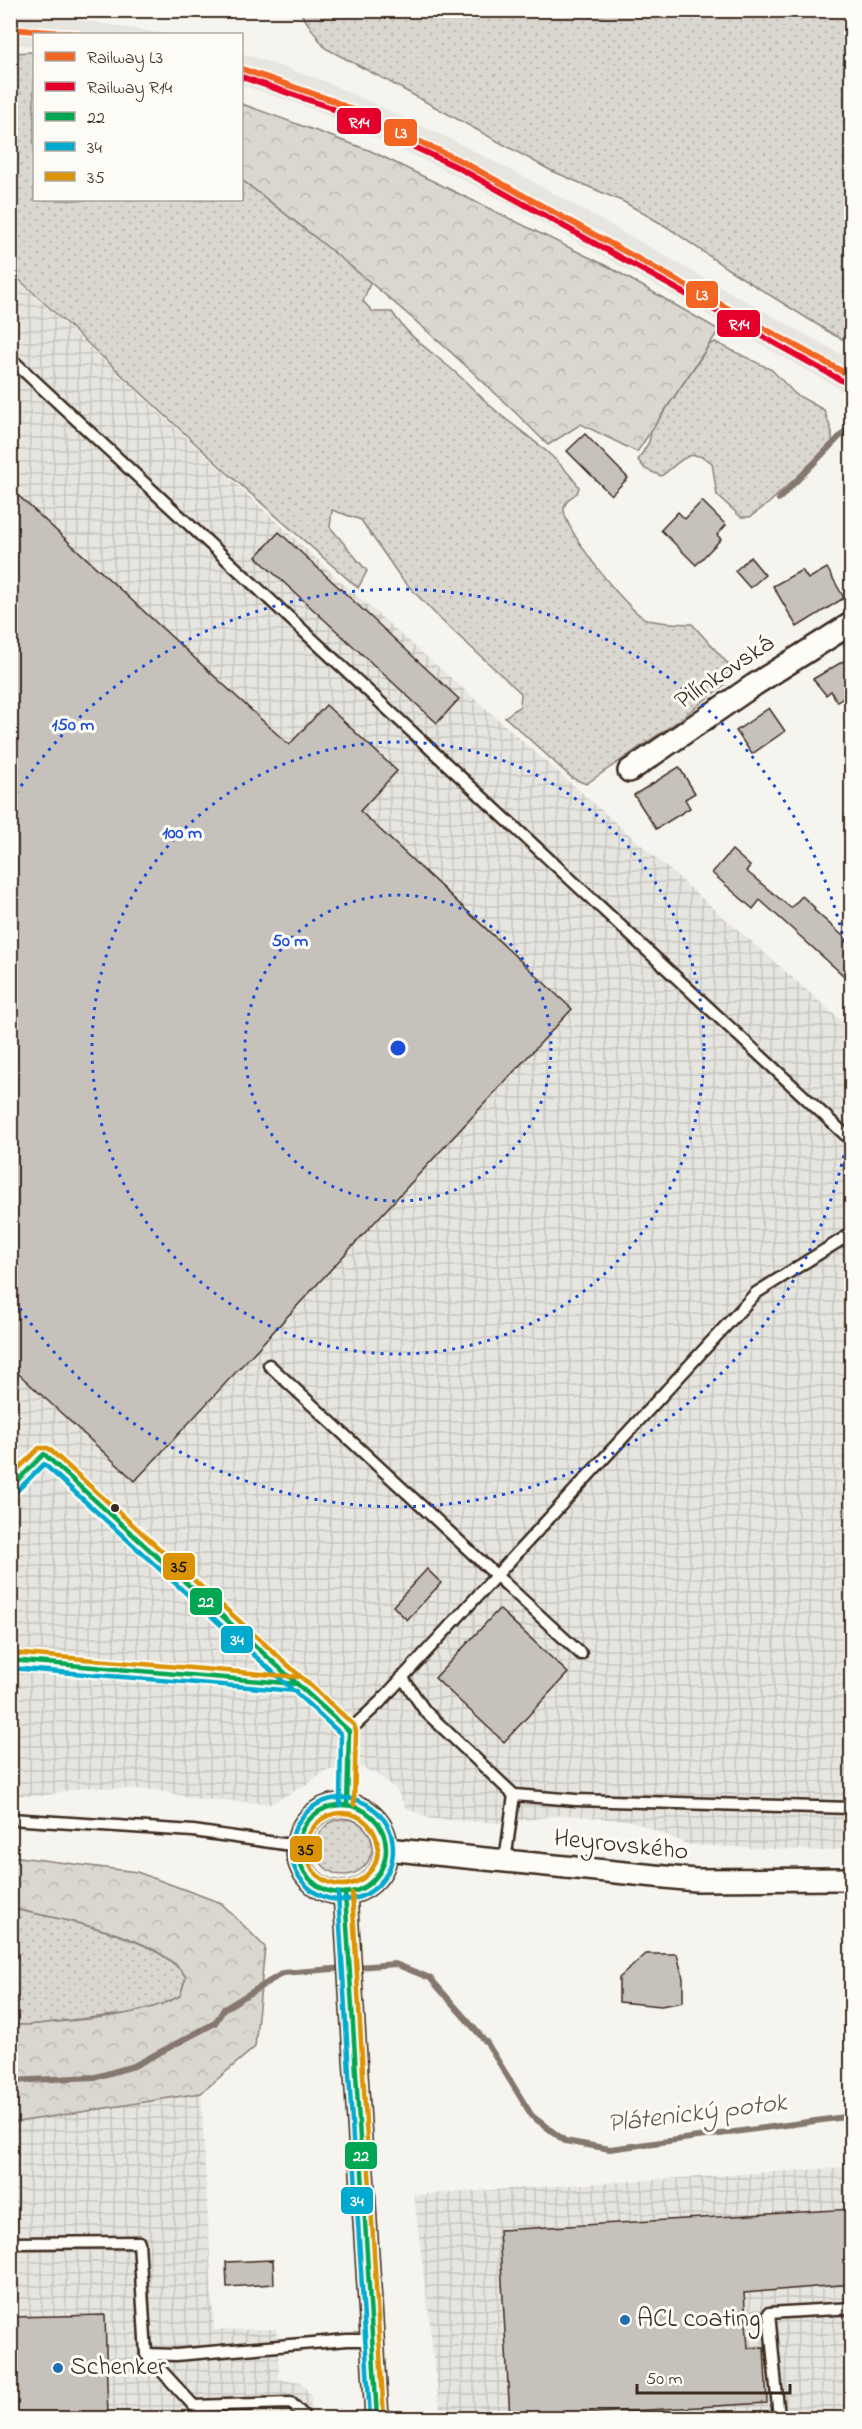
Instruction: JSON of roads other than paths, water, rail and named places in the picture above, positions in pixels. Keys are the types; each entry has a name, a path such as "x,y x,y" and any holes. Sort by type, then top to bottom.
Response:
{"street":[{"name":"Pilínkovská","path":"629,771 754,685 852,623"},
{"path":"347,1805 364,1811 378,1824 386,1849 383,1865 374,1879 361,1888 345,1893 327,1890 311,1880 301,1864 298,1846 303,1829 314,1815 329,1807 347,1805"},
{"name":"Heyrovského","path":"386,1849 695,1880 852,1879"},
{"path":"345,1893 378,2418"}],"lane":[{"path":"10,358 852,1141"},
{"path":"347,1805 349,1731 380,1702 756,1293 852,1233"},
{"path":"269,1365 581,1654"},
{"path":"10,1488 44,1454 349,1731"},
{"path":"10,1660 297,1684"},
{"path":"402,1677 425,1711 513,1796 852,1808"},
{"path":"505,1861 513,1796"},
{"path":"10,1819 193,1831 298,1846"},
{"path":"10,2243 139,2242 146,2354 194,2406 291,2403 303,2415 303,2418"},
{"path":"779,2418 769,2313 852,2308"},
{"path":"146,2354 176,2355 347,2340 373,2340"}],"waterway":[{"path":"779,499 852,424"},
{"name":"Plátenický potok","path":"10,2081 96,2077 134,2066 215,2023 224,2009 283,1973 395,1964 430,1978 487,2043 532,2116 565,2141 610,2149 852,2116"}],"rail line":[{"name":"L3","path":"10,29 64,33"},
{"name":"L3","path":"243,69 331,100 461,161 852,377"},
{"name":"R14","path":"243,77 329,107 457,167 848,384"}],"place":[{"name":"ACL coating","path":"625,2320"},
{"name":"Schenker","path":"58,2368"}]}
